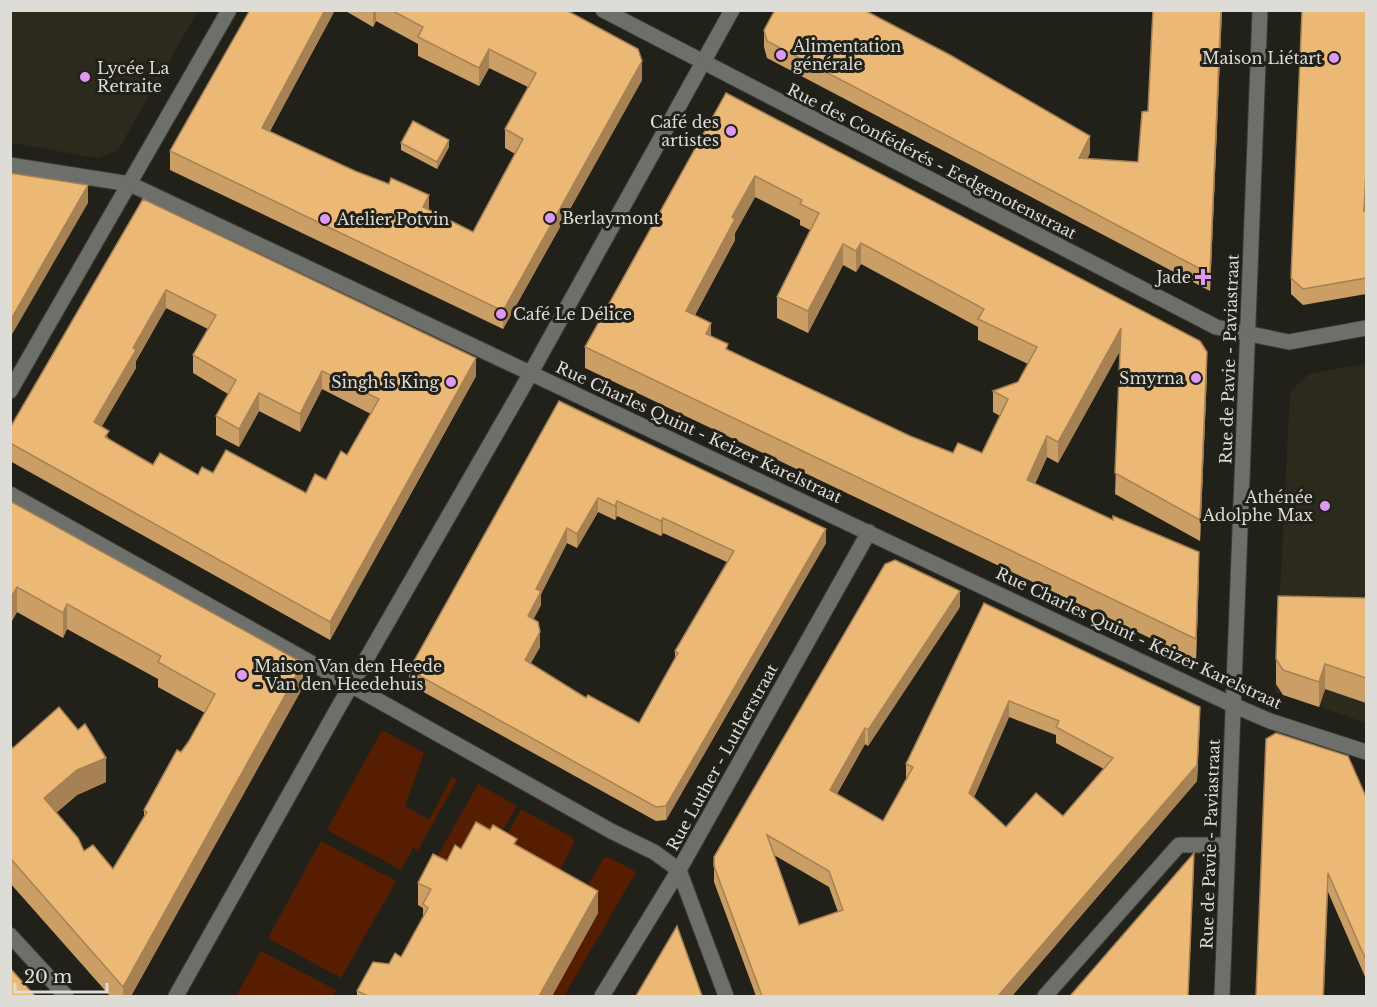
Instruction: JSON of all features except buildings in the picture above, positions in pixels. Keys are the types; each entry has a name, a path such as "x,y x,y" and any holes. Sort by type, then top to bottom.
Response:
{"street":[{"path":"10,391 230,10"},
{"name":"Rue des Confédérés - Eedgenotenstraat","path":"603,10 1216,327 1289,342 1366,328"},
{"path":"176,996 532,372 732,10"},
{"name":"Rue de Pavie - Paviastraat","path":"1222,996 1260,10"},
{"name":"Rue Charles Quint - Keizer Karelstraat","path":"10,165 130,184 1233,705 1270,720 1366,752"},
{"path":"10,494 611,831 654,852 679,870 726,996"},
{"name":"Rue Luther - Lutherstraat","path":"602,996 679,870 870,532"},
{"path":"1045,996 1179,845 1228,845"},
{"path":"10,934 66,996"}],"shaded area":[{"name":"Lycée La Retraite","path":"10,11 198,11 118,150 98,158 11,143"},
{"name":"Athénée Adolphe Max","path":"1366,363 1366,723 1275,692 1290,392 1309,374"},
{"path":"382,730 424,753 405,806 429,820 452,777 457,780 418,850 413,848 401,870 327,830"},
{"path":"478,784 517,806 497,840 511,835 508,833 521,809 573,838 574,842 552,887 581,898 603,859 608,857 636,872 564,996 461,996 461,871 437,857"},
{"path":"321,841 396,881 341,978 268,938"},
{"path":"261,951 336,990 332,996 236,996"}],"place":[{"name":"Alimentation générale","path":"781,55"},
{"name":"Maison Liétart","path":"1334,58"},
{"name":"Lycée La Retraite","path":"85,77"},
{"name":"Café des artistes","path":"731,131"},
{"name":"Berlaymont","path":"550,218"},
{"name":"Atelier Potvin","path":"325,219"},
{"name":"Jade","path":"1203,277"},
{"name":"Café Le Délice","path":"501,314"},
{"name":"Smyrna","path":"1196,378"},
{"name":"Singh is King","path":"451,382"},
{"name":"Athénée Adolphe Max","path":"1325,506"},
{"name":"Maison Van den Heede - Van den Heedehuis","path":"242,675"}]}
